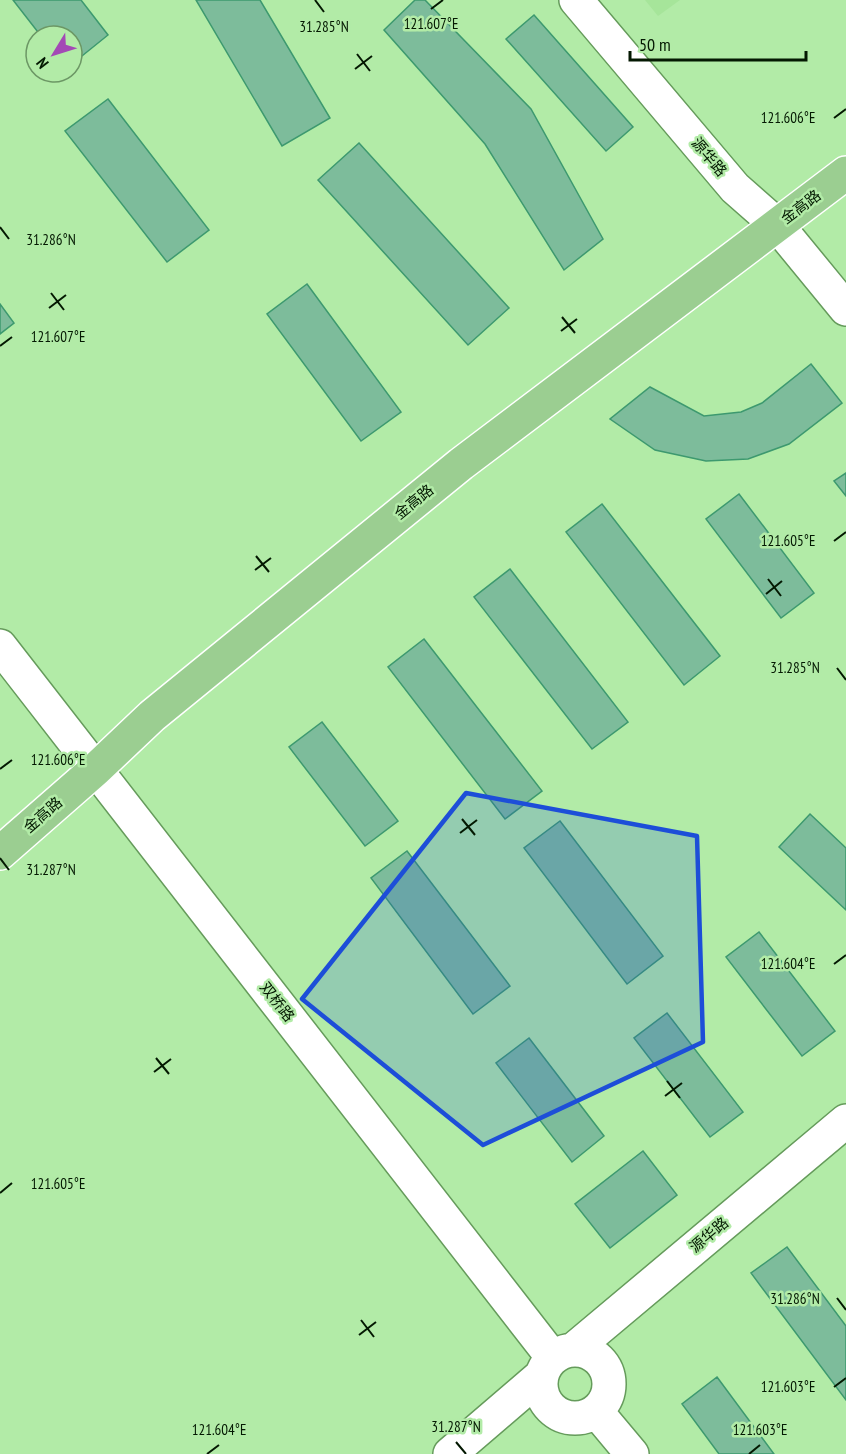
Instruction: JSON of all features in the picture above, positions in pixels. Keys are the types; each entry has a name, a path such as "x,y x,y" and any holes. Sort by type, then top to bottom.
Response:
{"main road":[{"name":"金高路","path":"0,853 153,716 461,464 846,173"}],"street":[{"name":"源华路","path":"576,0 735,188 777,225 846,309"},
{"name":"双桥路","path":"0,646 556,1361"},
{"name":"源华路","path":"450,1454 556,1361 846,1121"},
{"path":"583,1351 601,1363 606,1372 607,1393 603,1403 596,1411 587,1416 566,1417 548,1405 541,1386 556,1361 583,1351"},
{"path":"596,1411 632,1454"}],"highlighted area":[{"path":"466,793 697,836 703,1042 483,1145 302,999"}],"shaded area":[{"path":"645,0 680,0 658,16"}],"building":[{"path":"13,0 81,0 108,35 84,54 84,24 32,24"},
{"path":"196,0 260,0 330,118 282,146"},
{"path":"415,0 425,0 531,109 603,239 564,270 485,144 384,30"},
{"path":"534,15 633,127 606,151 506,39"},
{"path":"108,99 209,230 167,262 65,131"},
{"path":"359,143 509,308 468,345 318,180"},
{"path":"307,284 401,412 361,441 267,314"},
{"path":"0,304 14,323 0,334"},
{"path":"811,364 842,403 789,444 748,459 706,461 655,450 610,419 650,387 704,416 741,412 762,403"},
{"path":"846,473 846,496 834,481"},
{"path":"739,494 814,593 781,618 706,519"},
{"path":"602,504 720,656 684,685 566,532"},
{"path":"510,569 628,722 592,749 474,597"},
{"path":"424,639 542,791 505,819 388,667"},
{"path":"322,722 398,821 365,846 289,747"},
{"path":"810,814 846,848 846,910 779,847"},
{"path":"560,821 663,956 627,984 524,848"},
{"path":"407,851 510,986 473,1014 371,878"},
{"path":"759,932 835,1031 802,1056 726,957"},
{"path":"667,1013 743,1112 710,1137 634,1038"},
{"path":"529,1038 604,1136 572,1162 496,1063"},
{"path":"643,1151 677,1195 610,1248 575,1204"},
{"path":"787,1247 846,1326 846,1400 751,1273"},
{"path":"717,1377 774,1454 719,1454 682,1404"}]}
